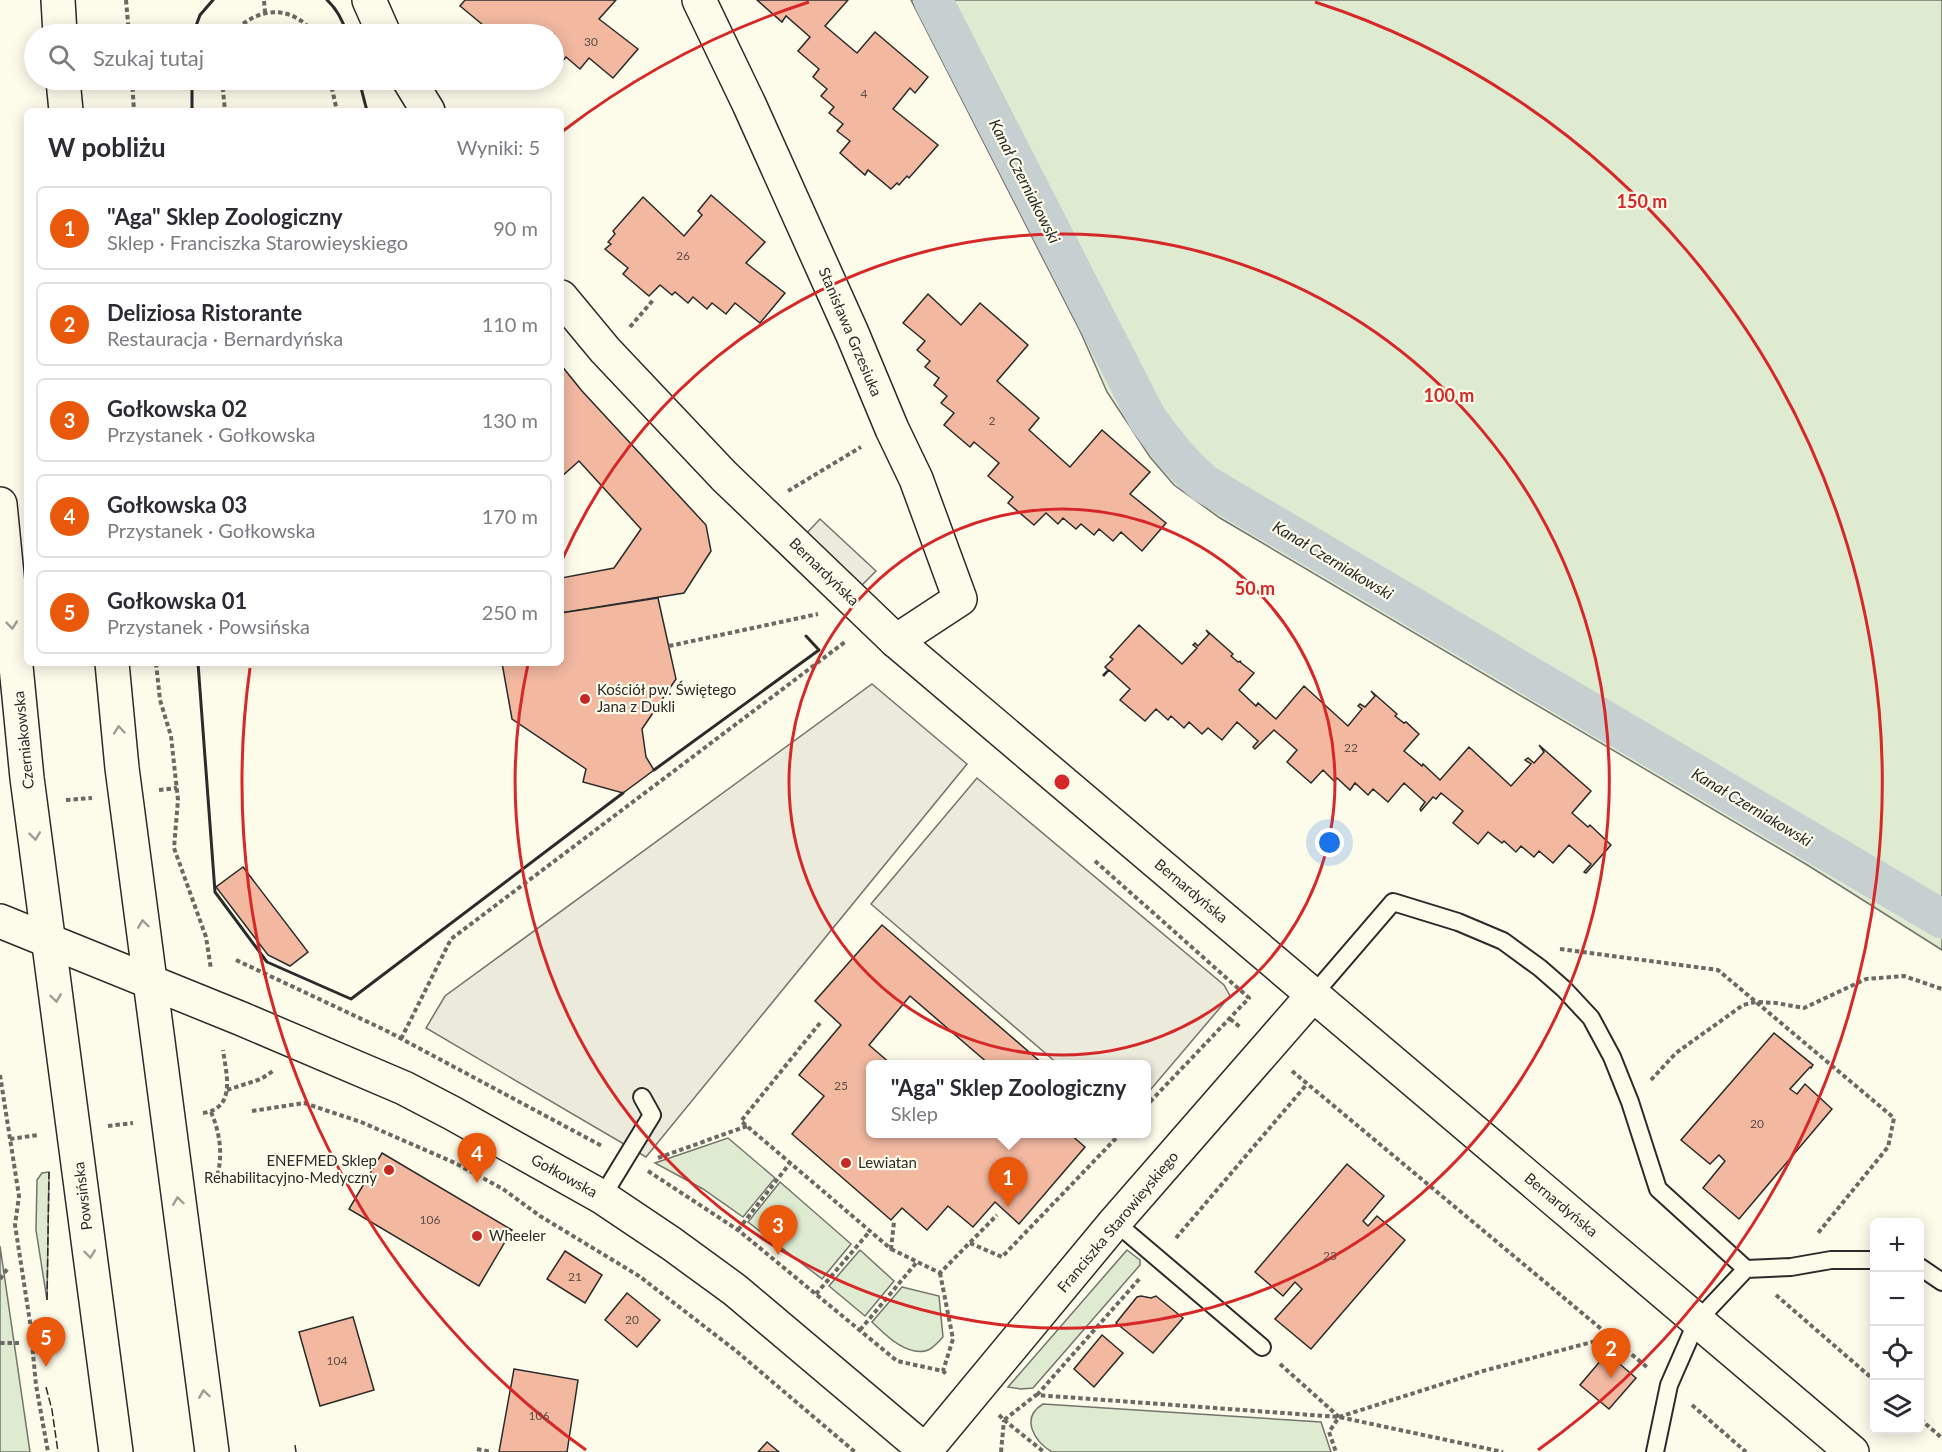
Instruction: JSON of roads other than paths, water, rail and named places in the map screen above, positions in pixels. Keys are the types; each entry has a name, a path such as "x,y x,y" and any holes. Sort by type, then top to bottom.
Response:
{"street":[{"path":"58,0 59,24"},
{"path":"369,0 380,24"},
{"name":"Stanisława Grzesiuka","path":"699,0 749,104 847,322 891,429 916,479 960,598 876,622"},
{"path":"64,90 66,108"},
{"path":"415,90 426,108"},
{"name":"Bernardyńska","path":"564,301 613,358 724,476 876,622 1852,1452"},
{"name":"Czerniakowska","path":"0,504 27,778 48,940"},
{"path":"112,666 122,768 212,1452"},
{"name":"Gołkowska","path":"0,921 404,1088 602,1197 735,1290 926,1451"},
{"name":"Powsińska","path":"48,940 116,1452"},
{"name":"Franciszka Starowieyskiego","path":"926,1451 1115,1222 1314,995"}],"lane":[{"path":"1314,995 1393,902 1458,922 1503,941 1540,968 1591,1018 1612,1057 1630,1102 1658,1189 1746,1269"},
{"path":"602,1197 652,1115 642,1097"},
{"path":"1115,1222 1262,1347"},
{"path":"1655,1452 1669,1385 1697,1321 1746,1269 1791,1267 1831,1260 1870,1260"},
{"path":"1924,1271 1942,1282"}],"waterway":[{"name":"Kanał Czerniakowski","path":"933,0 1147,418 1174,453 1197,477 1205,484 1942,919"}],"place":[{"name":"Kościół pw. Świętego Jana z Dukli","path":"585,699"},
{"name":"Lewiatan","path":"846,1163"},
{"name":"ENEFMED Sklep Rehabilitacyjno-Medyczny","path":"389,1170"},
{"name":"Gołkowska 03","path":"477,1183"},
{"name":"\"Aga\" Sklep Zoologiczny","path":"1008,1207"},
{"name":"Wheeler","path":"477,1236"},
{"name":"Gołkowska 02","path":"778,1255"},
{"name":"Gołkowska 01","path":"46,1367"},
{"name":"Deliziosa Ristorante","path":"1611,1378"}]}
